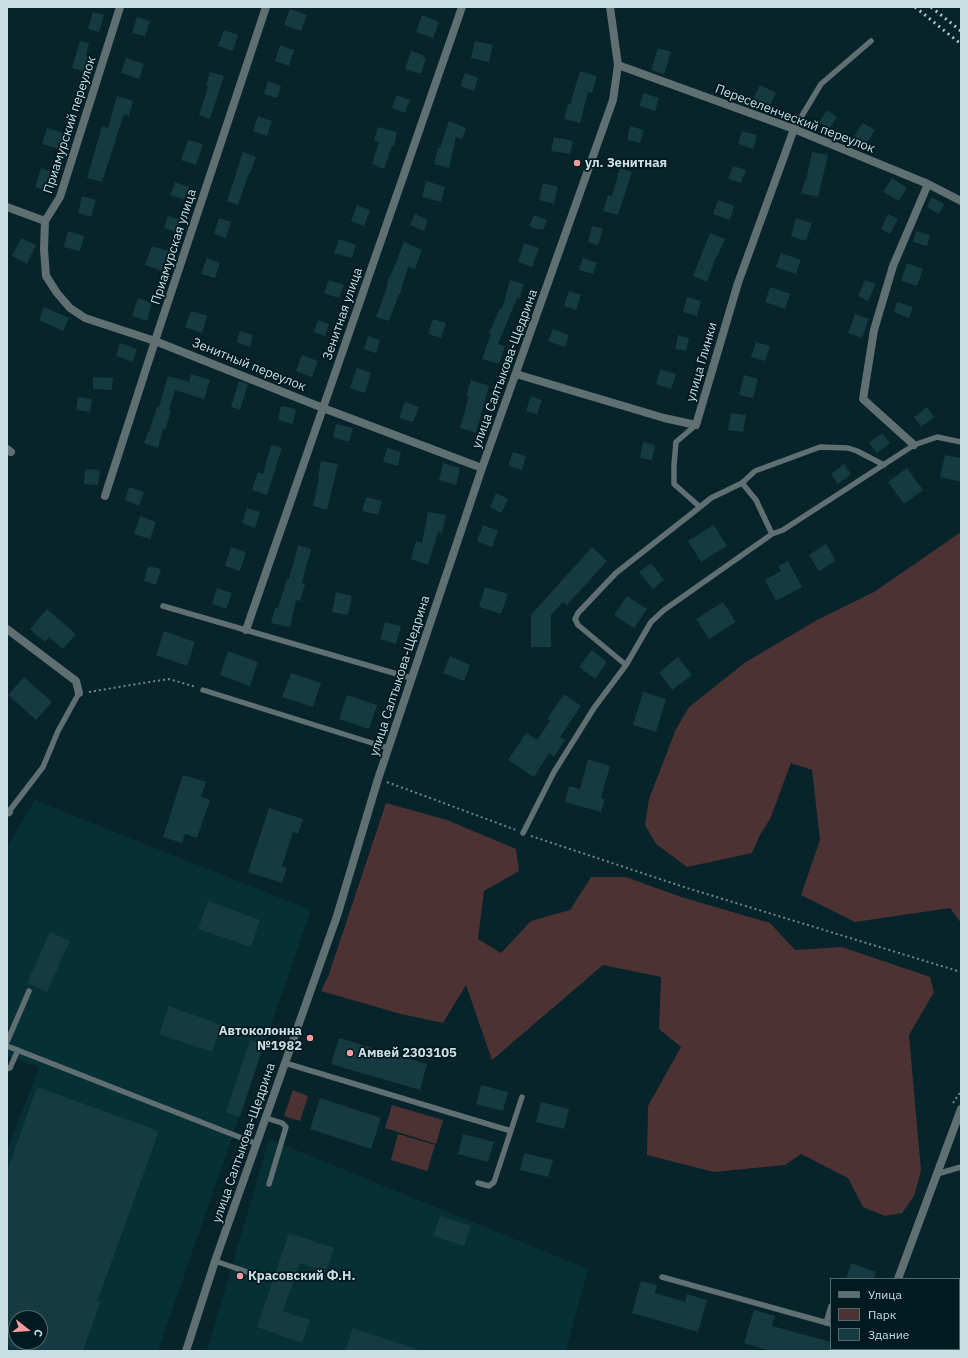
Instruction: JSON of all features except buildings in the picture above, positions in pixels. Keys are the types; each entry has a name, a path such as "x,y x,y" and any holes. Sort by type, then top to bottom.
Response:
{"street":[{"name":"Приамурский переулок","path":"44,249 45,221 60,197 120,7"},
{"name":"Приамурская улица","path":"105,496 266,7"},
{"name":"Зенитная улица","path":"246,630 462,7"},
{"name":"улица Салтыкова-Щедрина","path":"186,1351 215,1261 337,916 388,748 482,468 613,100 618,65 610,7"},
{"name":"Переселенческий переулок","path":"618,65 794,129 928,184 961,201"},
{"name":"улица Глинки","path":"696,425 738,283 794,129"},
{"path":"914,445 863,400 874,330 893,266 928,184"},
{"path":"7,207 45,221"},
{"name":"Зенитный переулок","path":"44,249 46,276 57,293 70,308 85,318 155,341 323,408 482,468"},
{"path":"516,374 664,418 696,425"},
{"path":"7,629 76,681 82,693"},
{"path":"898,1278 961,1109"}],"lane":[{"path":"794,129 821,84 871,41"},
{"path":"696,425 676,442 674,484 700,507"},
{"path":"523,833 554,772 594,708 626,665 651,622 664,610 772,534 784,530 914,445 937,437 961,442"},
{"path":"626,665 578,625 575,619 578,613 616,573 711,498 742,483 755,472 820,447 848,448 884,465"},
{"path":"742,483 756,500 772,534"},
{"path":"163,606 411,678"},
{"path":"203,690 388,748"},
{"path":"8,812 43,767 58,731 82,693"},
{"path":"7,1042 29,991"},
{"path":"7,1046 257,1144"},
{"path":"7,1069 10,1068 18,1050"},
{"path":"285,1063 511,1131"},
{"path":"478,1183 489,1186 494,1182 522,1097"},
{"path":"266,1118 282,1123 286,1127 269,1184"},
{"path":"936,1174 961,1167"},
{"path":"215,1261 259,1276"},
{"path":"662,1277 829,1323"}],"path":[{"path":"82,693 169,680 203,690"},
{"path":"687,888 961,972"}],"shaded area":[{"path":"35,800 311,910 158,1351 7,1351 7,1151 39,1067 7,1056 7,846"},
{"path":"269,1139 588,1269 566,1351 207,1351"}],"green space":[{"path":"961,532 961,923 950,908 855,922 801,895 820,840 812,770 791,763 770,819 760,835 752,853 687,867 656,844 645,825 649,799 676,729 689,707 746,662 817,620 874,592"},
{"path":"386,803 447,820 516,849 519,871 484,891 478,939 501,953 531,921 570,910 591,877 626,877 681,897 770,923 795,950 842,947 930,977 934,992 909,1035 921,1171 914,1196 902,1213 885,1216 863,1207 848,1178 801,1154 785,1165 714,1172 647,1155 648,1106 681,1047 659,1029 661,977 603,965 492,1060 466,985 443,1023 401,1014 321,991 329,974"},
{"path":"293,1090 308,1096 300,1121 284,1116"},
{"path":"392,1105 443,1120 436,1144 385,1128"},
{"path":"398,1134 435,1145 427,1171 391,1160"}],"railway":[{"path":"915,7 961,44"},
{"path":"931,7 961,31"}],"place":[{"name":"ул. Зенитная","path":"577,163"},
{"name":"Автоколонна №1982","path":"310,1038"},
{"name":"Амвей 2303105","path":"350,1053"},
{"name":"Красовский Ф.Н.","path":"240,1276"}]}
